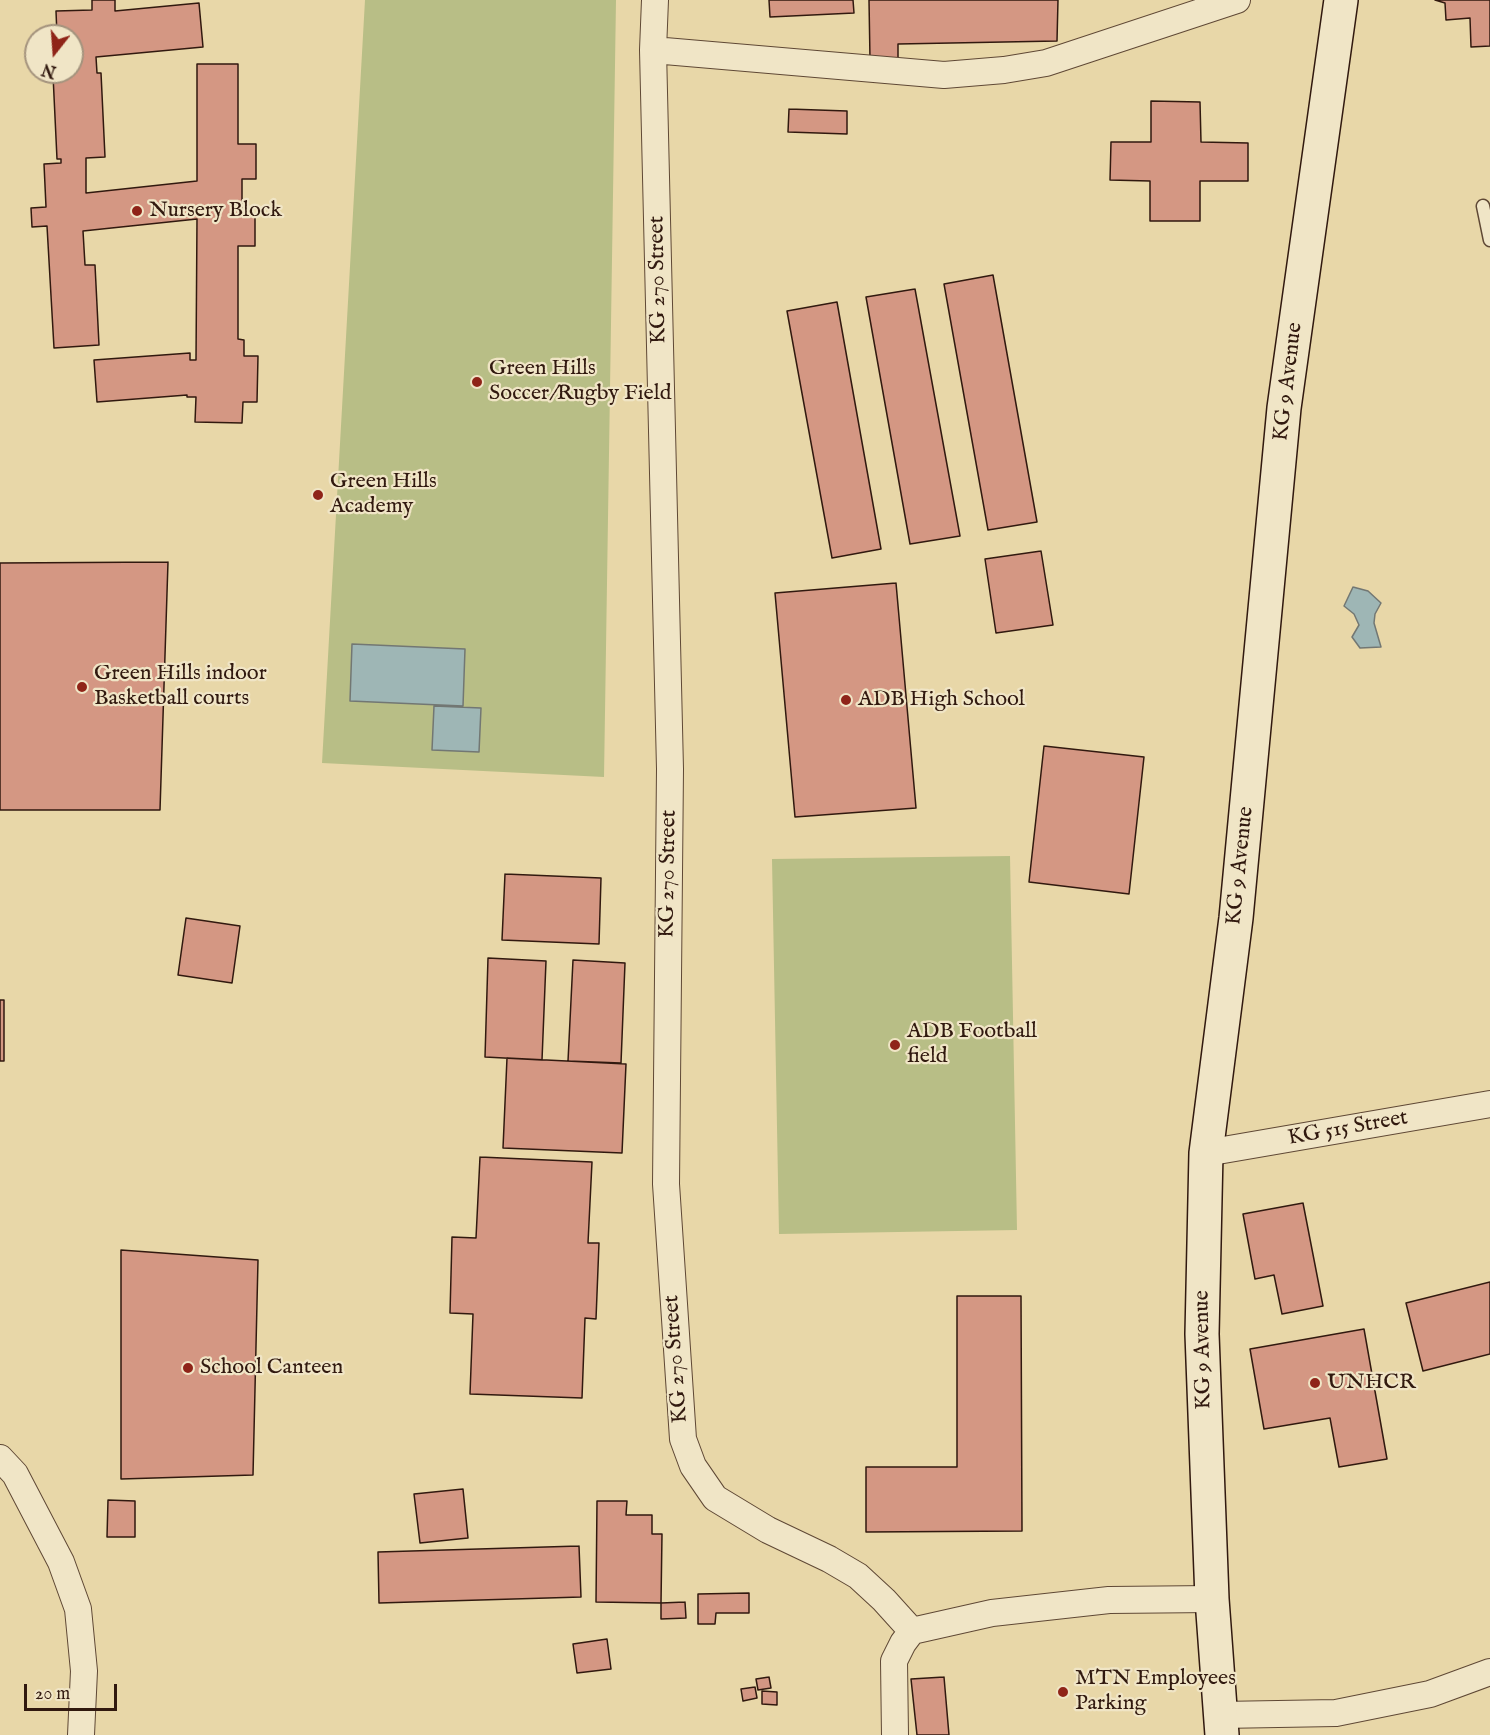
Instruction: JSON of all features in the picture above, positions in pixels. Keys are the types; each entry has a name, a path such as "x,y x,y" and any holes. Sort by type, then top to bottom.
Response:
{"main road":[{"name":"KG 9 Avenue","path":"1221,1725 1212,1599 1202,1334 1206,1153 1236,918 1284,408 1341,0"}],"street":[{"name":"KG 270 Street","path":"654,0 653,50 670,769 666,1184 682,1439 693,1466 715,1498 768,1530 829,1559 858,1576 912,1631"},
{"path":"653,50 944,75 1004,70 1046,63 1237,0"},
{"name":"KG 515 Street","path":"1206,1153 1490,1104"},
{"path":"0,1458 15,1474 26,1493 61,1562 78,1609 84,1671 81,1735"},
{"path":"895,1735 894,1661 912,1631 992,1613 1109,1600 1212,1599"},
{"path":"1221,1725 1336,1713 1430,1694 1490,1672"}],"lane":[{"path":"1483,206 1490,240"}],"green space":[{"name":"Green Hills Soccer/Rugby Field","path":"365,0 616,0 604,777 322,763"},
{"name":"ADB Football field","path":"1010,856 1017,1230 779,1234 772,859"}],"water":[{"path":"1353,587 1368,591 1381,603 1375,614 1374,623 1381,647 1360,648 1352,637 1359,625 1354,614 1344,606"},
{"path":"352,644 465,649 463,706 350,701"},
{"path":"434,706 481,708 479,752 432,750"}],"building":[{"name":"Nursery Block","path":"92,0 115,0 115,11 199,3 203,47 96,57 97,73 101,73 105,157 86,158 86,193 197,181 197,64 238,64 238,144 256,144 256,179 242,179 242,213 255,214 255,246 238,246 238,339 244,340 244,356 258,356 257,402 243,402 242,423 195,422 196,397 187,397 187,395 97,402 94,360 190,353 190,360 196,360 197,219 83,231 85,265 95,265 99,345 54,348 47,226 32,227 31,208 46,207 44,164 61,163 61,159 57,159 53,84 84,84 84,24 57,24 56,11 92,10"},
{"path":"769,0 853,0 854,13 770,17"},
{"path":"869,0 1058,0 1057,41 898,44 898,60 870,59"},
{"path":"1435,0 1490,0 1490,46 1471,47 1470,18 1446,20 1445,3"},
{"path":"1151,101 1200,102 1201,142 1248,143 1248,181 1200,181 1200,221 1150,221 1150,181 1110,180 1111,142 1151,142"},
{"path":"789,109 847,111 847,134 788,132"},
{"path":"993,275 1037,522 988,530 944,284"},
{"path":"915,289 960,536 910,544 866,297"},
{"path":"837,302 881,549 832,558 787,311"},
{"path":"1041,551 1053,625 996,633 985,559"},
{"name":"Green Hills indoor Basketball courts","path":"168,562 160,810 0,810 0,563"},
{"name":"ADB High School","path":"896,583 916,808 795,817 775,593"},
{"path":"1044,746 1144,757 1129,894 1029,882"},
{"path":"505,874 601,878 599,944 502,940"},
{"path":"186,918 240,926 232,983 178,975"},
{"path":"488,958 546,961 542,1060 485,1057"},
{"path":"573,960 625,963 621,1063 568,1061"},
{"path":"0,1000 4,1000 4,1061 0,1061"},
{"path":"507,1058 626,1064 622,1153 503,1148"},
{"path":"480,1157 592,1162 588,1243 599,1243 596,1319 585,1318 582,1398 470,1394 473,1314 450,1313 452,1237 476,1238"},
{"path":"1303,1203 1323,1306 1282,1314 1274,1275 1255,1279 1243,1214"},
{"name":"School Canteen","path":"121,1250 258,1260 253,1475 121,1479"},
{"path":"1490,1282 1490,1354 1423,1371 1406,1303"},
{"path":"957,1296 1021,1296 1022,1531 866,1532 866,1467 957,1467"},
{"name":"UNHCR","path":"1364,1329 1387,1459 1339,1467 1330,1418 1264,1429 1250,1349"},
{"path":"463,1489 468,1538 420,1543 414,1494"},
{"path":"108,1500 135,1501 135,1537 107,1537"},
{"path":"597,1501 627,1501 626,1515 652,1515 652,1534 662,1534 661,1603 596,1602"},
{"path":"579,1546 581,1597 379,1603 378,1552"},
{"path":"749,1593 749,1613 716,1613 715,1624 698,1624 698,1594"},
{"path":"685,1602 686,1618 661,1619 661,1603"},
{"path":"607,1639 611,1669 577,1673 573,1644"},
{"path":"769,1677 771,1688 758,1690 756,1679"},
{"path":"944,1677 949,1735 917,1735 911,1679"},
{"path":"755,1687 757,1698 743,1701 741,1689"},
{"path":"762,1691 777,1692 777,1705 762,1704"}],"place":[{"name":"Nursery Block","path":"137,211"},
{"name":"Green Hills Soccer/Rugby Field","path":"477,382"},
{"name":"Green Hills Academy","path":"318,495"},
{"name":"Green Hills indoor Basketball courts","path":"82,687"},
{"name":"ADB High School","path":"846,700"},
{"name":"ADB Football field","path":"895,1045"},
{"name":"School Canteen","path":"188,1368"},
{"name":"UNHCR","path":"1315,1383"},
{"name":"MTN Employees Parking","path":"1063,1692"}]}
